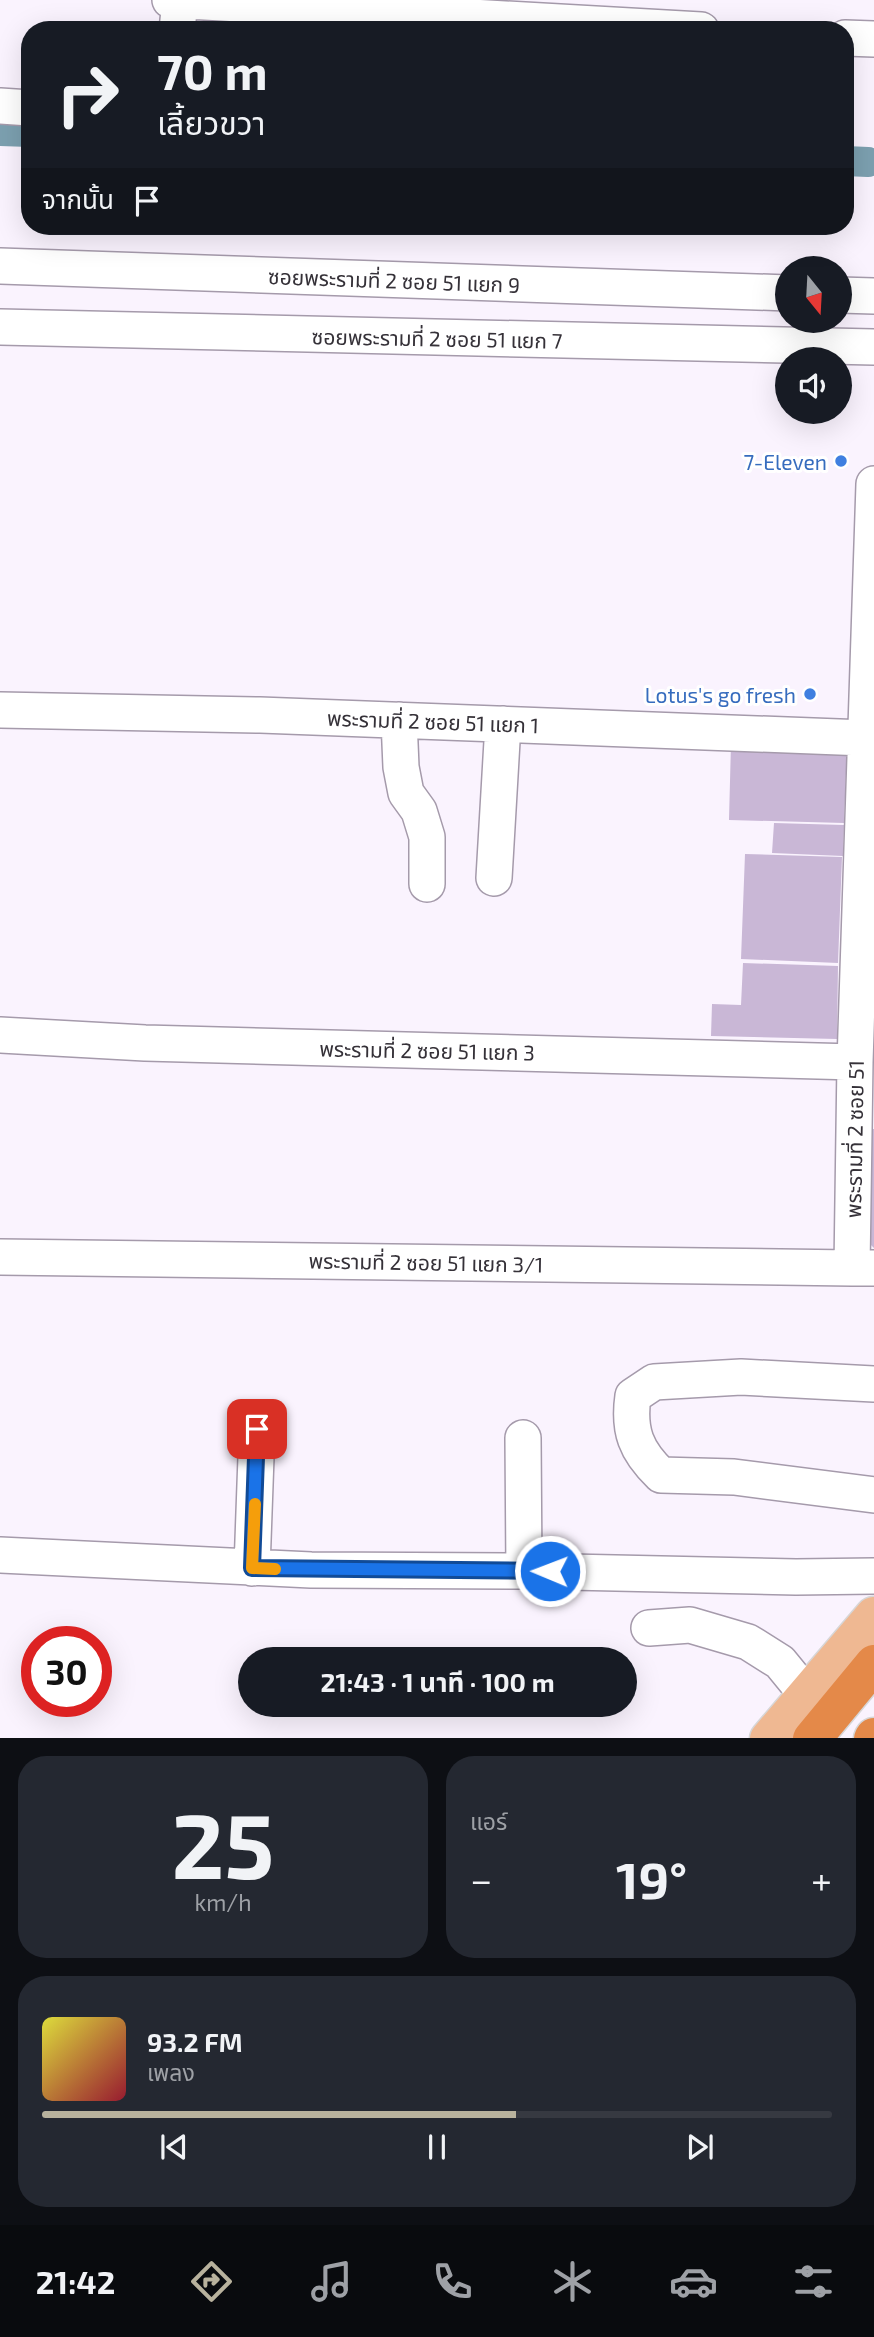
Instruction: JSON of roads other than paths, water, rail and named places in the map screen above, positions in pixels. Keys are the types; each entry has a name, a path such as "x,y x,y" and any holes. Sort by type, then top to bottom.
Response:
{"highway":[{"path":"812,1738 874,1664"}],"main road":[{"path":"769,1738 874,1616"}],"street":[{"path":"170,0 541,21"},
{"path":"178,21 180,1"},
{"path":"854,38 874,39"},
{"path":"0,106 21,107"},
{"name":"ซอยพระรามที่ 2 ซอย 51 แยก 9","path":"0,266 775,293"},
{"path":"852,295 874,296"},
{"name":"ซอยพระรามที่ 2 ซอย 51 แยก 7","path":"0,327 874,347"},
{"name":"พระรามที่ 2 ซอย 51","path":"863,1268 855,1062 874,484"},
{"name":"พระรามที่ 2 ซอย 51 แยก 1","path":"0,710 503,724 868,719"},
{"path":"400,720 401,767 406,793 419,811 427,837 427,884"},
{"path":"494,878 503,724"},
{"name":"พระรามที่ 2 ซอย 51 แยก 3","path":"0,1035 145,1043 855,1062"},
{"name":"พระรามที่ 2 ซอย 51 แยก 3/1","path":"0,1257 863,1268"},
{"path":"874,1384 741,1377 654,1382 633,1396 630,1414 636,1443 645,1460 661,1475 734,1477 874,1495"},
{"path":"252,1568 257,1429"},
{"path":"523,1438 524,1571"},
{"path":"0,1555 252,1568 783,1577 874,1576"},
{"path":"649,1628 690,1625 748,1642 780,1662 807,1695"}],"waterway":[{"path":"0,131 21,132"},
{"path":"854,161 868,162"}],"place":[{"name":"7-Eleven","path":"841,461"},
{"name":"Lotus's go fresh","path":"810,694"}]}
